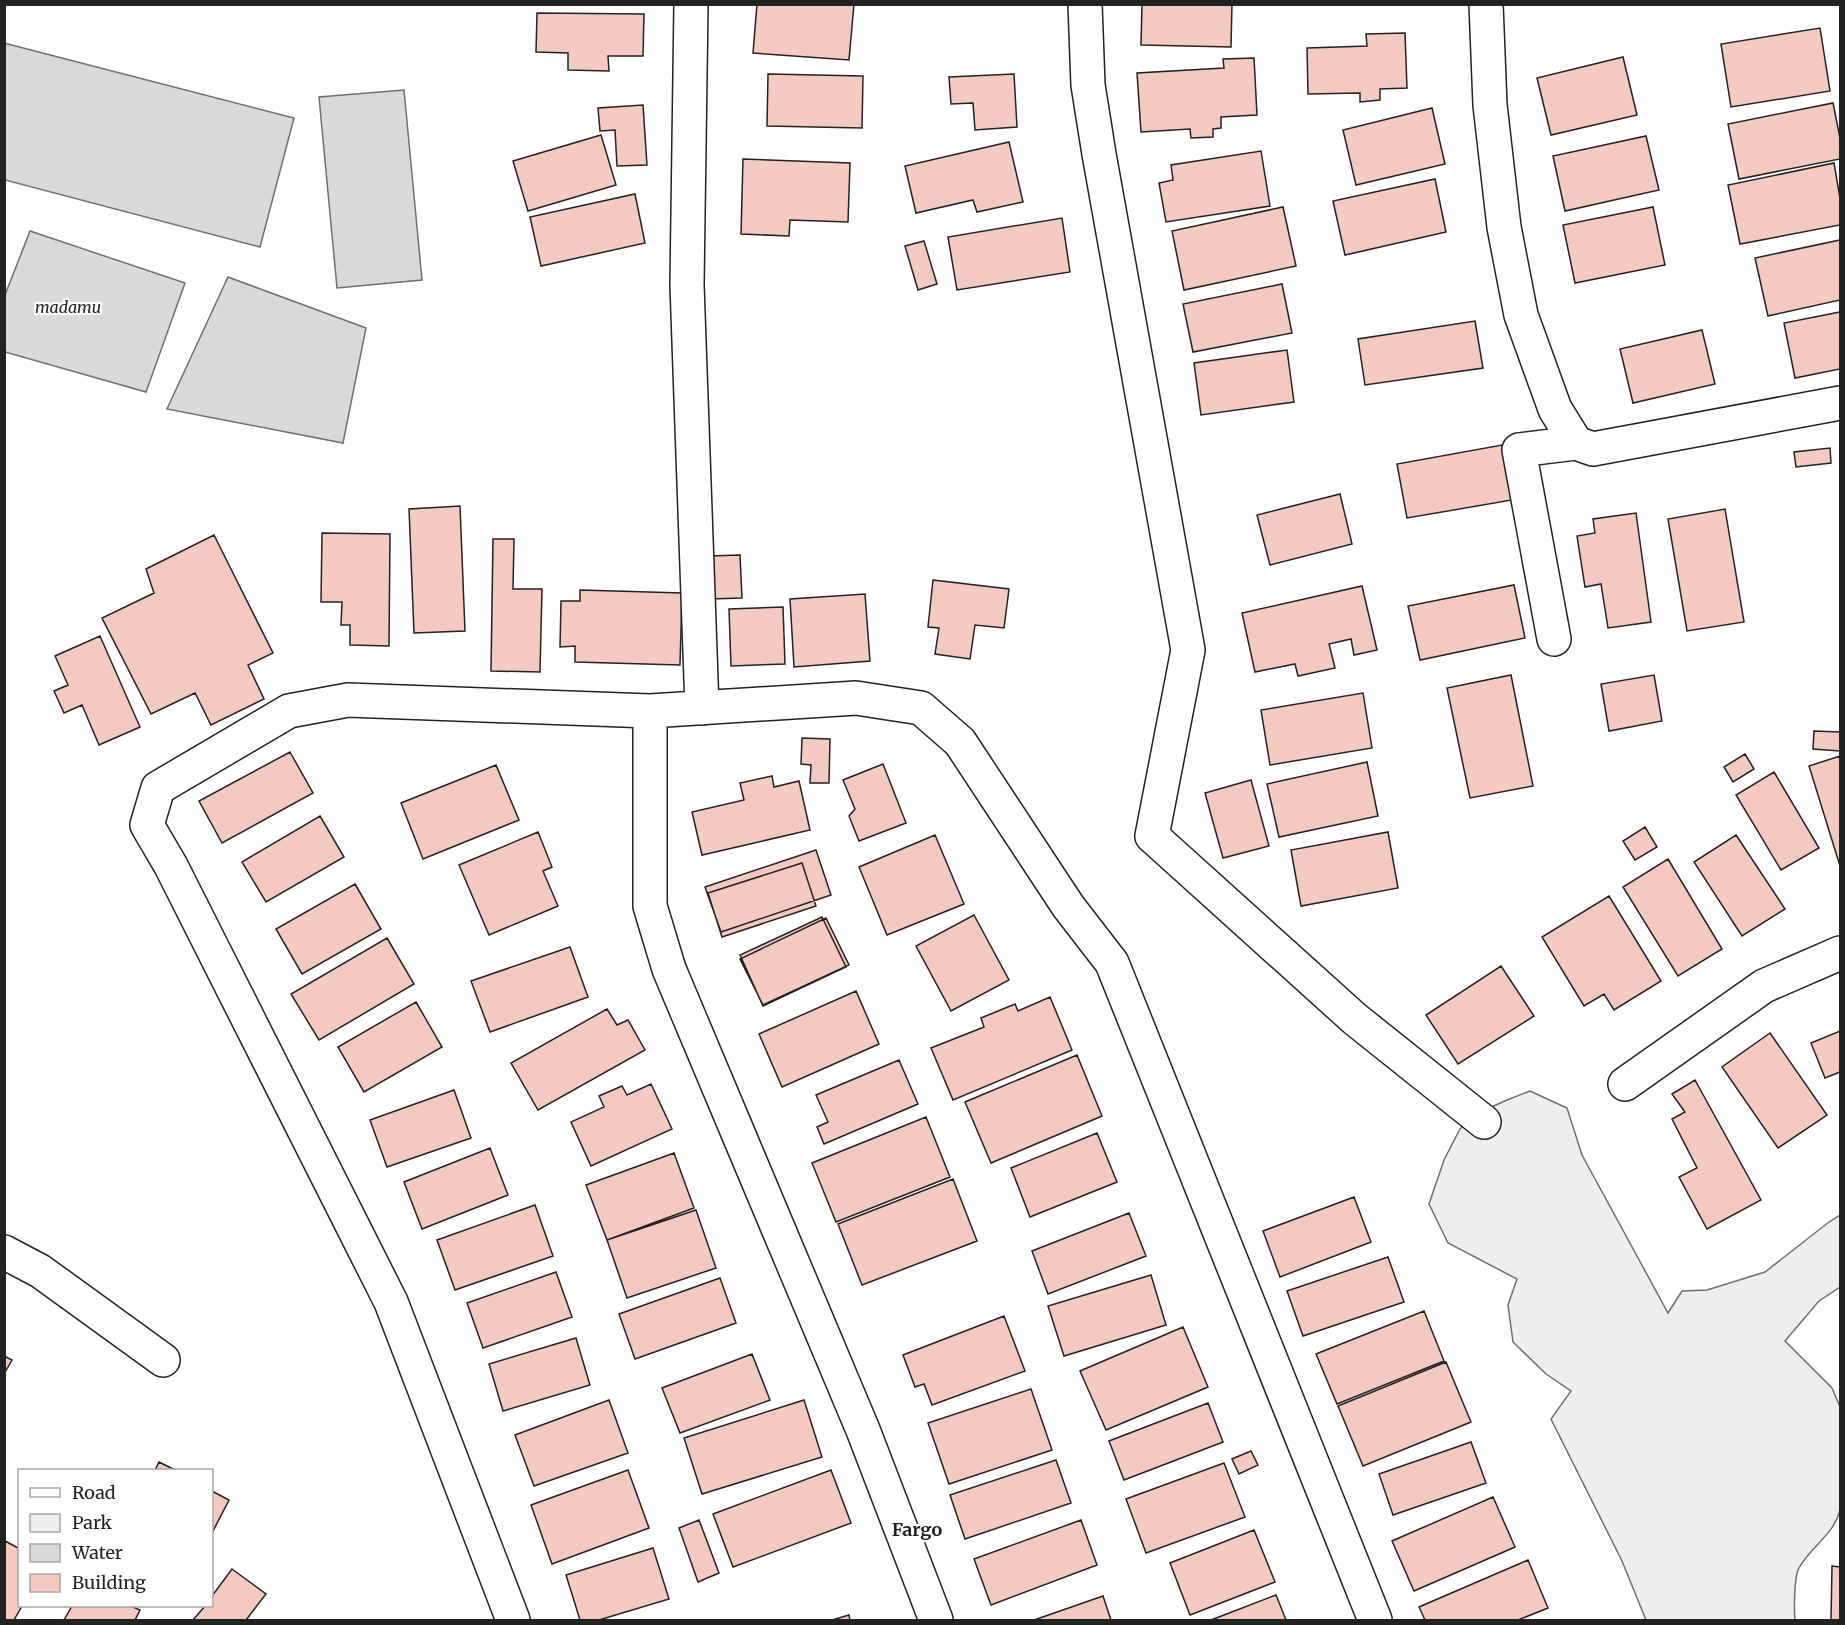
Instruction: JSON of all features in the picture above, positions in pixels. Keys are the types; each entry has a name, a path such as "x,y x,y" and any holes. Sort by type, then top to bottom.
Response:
{"street":[{"path":"691,4 687,285 702,708"},
{"path":"1085,4 1088,85 1099,154 1188,650 1152,836 1355,1019 1484,1122"},
{"path":"1486,4 1490,105 1504,227 1521,315 1555,409 1576,443"},
{"path":"1554,639 1520,450 1576,443 1593,449 1840,403"},
{"path":"513,1620 391,1302 171,866 147,825 158,788 289,711 348,699 650,711 856,698 921,708 960,742 1068,906 1112,963 1375,1620"},
{"path":"650,711 650,906 669,969 863,1430 936,1620"},
{"path":"1625,1084 1764,986 1840,953"},
{"path":"4,1252 40,1271 163,1360"}],"green space":[{"path":"1530,1091 1567,1108 1582,1155 1668,1313 1682,1291 1707,1290 1765,1272 1840,1215 1840,1287 1819,1301 1785,1341 1832,1388 1840,1407 1840,1510 1833,1527 1809,1554 1797,1572 1795,1620 1646,1620 1622,1561 1551,1419 1571,1391 1546,1374 1513,1342 1508,1305 1517,1279 1448,1243 1429,1204 1444,1160 1460,1129 1478,1113"}],"water":[{"path":"4,43 294,118 260,247 5,180"},
{"path":"404,90 422,280 337,288 319,97"},
{"name":"madamu","path":"30,231 185,283 146,392 5,352 5,295"},
{"path":"228,277 366,328 343,443 167,409"}],"building":[{"path":"757,4 854,4 849,60 753,53"},
{"path":"1142,4 1232,4 1231,47 1141,45"},
{"path":"537,13 644,14 643,56 608,56 609,71 568,70 568,53 536,52"},
{"path":"1820,28 1830,91 1731,107 1721,44"},
{"path":"1405,33 1407,88 1380,89 1380,100 1360,102 1360,93 1308,94 1307,48 1367,46 1366,34"},
{"path":"1623,57 1637,115 1551,135 1537,78"},
{"path":"1254,58 1257,115 1221,117 1221,128 1213,129 1213,137 1191,138 1190,129 1141,132 1137,73 1224,68 1223,59"},
{"path":"768,74 863,76 862,128 767,126"},
{"path":"1014,74 1017,127 975,130 973,103 951,104 949,77"},
{"path":"1833,103 1840,138 1840,159 1739,179 1728,124"},
{"path":"643,105 647,165 617,166 615,130 600,131 598,108"},
{"path":"1432,108 1445,164 1356,185 1343,130"},
{"path":"601,135 616,185 528,211 513,161"},
{"path":"1646,136 1659,190 1565,211 1553,156"},
{"path":"1009,142 1023,202 977,212 973,200 916,213 905,166"},
{"path":"1261,151 1270,206 1166,222 1159,183 1173,180 1171,165"},
{"path":"743,159 850,163 848,222 790,220 789,236 741,234"},
{"path":"1834,163 1840,198 1840,225 1740,244 1728,185"},
{"path":"1435,179 1446,232 1345,255 1333,201"},
{"path":"635,194 645,243 541,266 530,217"},
{"path":"1283,207 1296,266 1184,290 1172,231"},
{"path":"1653,207 1665,265 1575,283 1563,225"},
{"path":"1062,218 1070,272 957,290 948,237"},
{"path":"1840,240 1840,300 1768,316 1755,258"},
{"path":"924,241 937,284 918,290 905,246"},
{"path":"1282,284 1292,333 1193,352 1183,304"},
{"path":"1840,312 1840,369 1795,378 1784,323"},
{"path":"1475,321 1483,368 1365,385 1358,339"},
{"path":"1702,330 1715,384 1633,403 1620,349"},
{"path":"1287,350 1294,402 1201,415 1194,363"},
{"path":"1502,445 1512,500 1407,518 1397,464"},
{"path":"1830,448 1831,463 1796,467 1794,452"},
{"path":"1340,494 1352,544 1270,565 1257,515"},
{"path":"460,506 465,631 414,633 409,509"},
{"path":"1725,509 1744,622 1687,631 1668,519"},
{"path":"1636,513 1651,622 1608,628 1601,584 1585,587 1577,536 1595,533 1593,519"},
{"path":"322,533 390,534 389,646 350,645 350,625 341,625 342,602 321,602"},
{"path":"214,535 273,653 248,665 264,699 211,725 195,693 151,714 102,618 154,593 146,569"},
{"path":"493,539 514,539 513,589 542,589 540,672 491,671"},
{"path":"740,555 742,598 710,599 709,556"},
{"path":"933,580 1009,589 1004,628 975,625 970,659 935,654 939,628 928,627"},
{"path":"1514,585 1525,638 1420,660 1408,606"},
{"path":"1362,586 1377,650 1354,655 1351,639 1329,644 1335,668 1298,676 1295,664 1255,672 1242,613"},
{"path":"580,590 682,593 680,665 575,662 575,646 560,647 561,601 580,601"},
{"path":"865,594 870,661 794,667 790,599"},
{"path":"783,607 785,664 731,666 729,609"},
{"path":"100,636 140,727 99,745 82,705 64,713 54,691 68,685 55,656"},
{"path":"1511,675 1533,786 1470,798 1447,688"},
{"path":"1654,675 1662,721 1609,731 1601,684"},
{"path":"1363,693 1372,748 1270,765 1261,710"},
{"path":"1814,731 1840,732 1840,751 1813,749"},
{"path":"802,738 830,739 829,783 810,783 811,765 801,764"},
{"path":"290,752 313,793 222,843 199,801"},
{"path":"1745,754 1754,769 1733,782 1724,767"},
{"path":"1840,756 1840,866 1809,766"},
{"path":"1367,762 1378,816 1279,837 1267,784"},
{"path":"883,764 906,823 859,841 849,816 855,809 843,780"},
{"path":"496,765 519,820 423,859 401,803"},
{"path":"1774,772 1819,848 1781,870 1736,795"},
{"path":"772,776 774,787 799,781 810,830 702,855 692,812 744,800 740,783"},
{"path":"1251,780 1269,846 1223,858 1205,793"},
{"path":"320,816 344,857 266,902 242,862"},
{"path":"1645,827 1657,847 1635,860 1623,841"},
{"path":"538,832 552,867 543,871 558,906 489,935 459,865"},
{"path":"1388,832 1398,888 1301,906 1291,850"},
{"path":"935,835 964,904 887,935 859,867"},
{"path":"1736,835 1785,909 1742,936 1694,862"},
{"path":"816,850 831,895 721,932 705,887"},
{"path":"1668,859 1722,949 1678,976 1623,887"},
{"path":"802,863 816,906 722,937 708,893"},
{"path":"355,884 381,929 302,974 276,929"},
{"path":"1609,896 1661,981 1614,1010 1604,994 1584,1006 1542,937"},
{"path":"974,915 1009,980 951,1011 916,946"},
{"path":"822,917 846,967 763,1006 740,955"},
{"path":"826,918 849,965 763,1005 740,959"},
{"path":"387,938 414,984 319,1040 291,994"},
{"path":"570,947 588,997 490,1032 471,981"},
{"path":"1501,966 1534,1016 1458,1064 1426,1015"},
{"path":"856,991 879,1044 782,1087 759,1034"},
{"path":"1050,997 1072,1050 953,1100 931,1048 984,1027 981,1018 1015,1004 1018,1011"},
{"path":"416,1002 442,1047 364,1092 338,1047"},
{"path":"607,1009 617,1025 628,1020 645,1050 538,1110 511,1063"},
{"path":"1840,1031 1840,1072 1825,1078 1811,1043"},
{"path":"1770,1033 1827,1115 1778,1148 1722,1067"},
{"path":"1077,1055 1102,1116 991,1163 965,1102"},
{"path":"899,1060 918,1104 824,1144 817,1127 828,1122 816,1095"},
{"path":"1695,1080 1761,1200 1707,1229 1679,1177 1697,1168 1672,1119 1685,1112 1672,1094"},
{"path":"651,1084 672,1129 591,1166 571,1122 604,1107 599,1096 622,1086 627,1095"},
{"path":"454,1090 471,1138 387,1167 370,1120"},
{"path":"926,1117 950,1177 836,1222 812,1163"},
{"path":"1097,1133 1117,1182 1030,1217 1011,1168"},
{"path":"490,1148 508,1195 422,1229 404,1182"},
{"path":"674,1153 694,1208 607,1240 586,1185"},
{"path":"953,1179 977,1241 862,1285 838,1224"},
{"path":"1354,1197 1371,1242 1280,1277 1263,1231"},
{"path":"535,1205 553,1256 455,1290 437,1240"},
{"path":"696,1210 716,1268 627,1298 607,1240"},
{"path":"1129,1213 1146,1256 1048,1294 1032,1251"},
{"path":"1388,1257 1404,1302 1303,1336 1287,1291"},
{"path":"556,1272 572,1317 483,1348 467,1303"},
{"path":"1151,1275 1166,1325 1064,1356 1048,1306"},
{"path":"720,1278 736,1323 635,1359 619,1314"},
{"path":"1424,1311 1444,1361 1337,1404 1316,1354"},
{"path":"1004,1316 1025,1371 932,1405 924,1384 915,1387 903,1355"},
{"path":"1183,1327 1208,1387 1106,1430 1080,1371"},
{"path":"576,1338 590,1385 503,1411 489,1364"},
{"path":"752,1354 770,1400 680,1433 662,1388"},
{"path":"4,1356 12,1360 4,1374"},
{"path":"1446,1362 1471,1422 1363,1466 1338,1406"},
{"path":"1031,1389 1052,1450 949,1484 928,1423"},
{"path":"609,1400 628,1453 534,1486 515,1435"},
{"path":"804,1400 822,1457 702,1494 684,1438"},
{"path":"1208,1403 1223,1442 1124,1480 1109,1441"},
{"path":"1471,1442 1486,1483 1393,1515 1379,1474"},
{"path":"1251,1451 1258,1465 1239,1474 1232,1459"},
{"path":"1056,1460 1071,1503 965,1539 950,1495"},
{"path":"159,1462 173,1469 156,1469"},
{"path":"1224,1463 1245,1517 1146,1553 1126,1499"},
{"path":"628,1470 649,1528 552,1564 531,1505"},
{"path":"831,1470 851,1523 733,1567 713,1514"},
{"path":"213,1492 229,1500 213,1531"},
{"path":"1493,1497 1515,1547 1414,1591 1392,1541"},
{"path":"699,1520 719,1573 698,1582 679,1528"},
{"path":"1081,1520 1097,1565 991,1605 974,1559"},
{"path":"1254,1530 1275,1582 1190,1615 1170,1563"},
{"path":"5,1541 18,1548 18,1607 21,1607 14,1620 4,1620"},
{"path":"653,1548 669,1599 599,1620 580,1620 566,1575"},
{"path":"1528,1560 1548,1608 1518,1620 1425,1620 1419,1607"},
{"path":"1832,1566 1840,1567 1840,1620 1831,1620"},
{"path":"232,1569 266,1594 246,1620 193,1620 204,1607 213,1607 213,1595"},
{"path":"1276,1595 1286,1620 1211,1620"},
{"path":"1103,1596 1111,1620 1034,1620"},
{"path":"71,1607 133,1607 140,1610 135,1620 64,1620"},
{"path":"849,1615 850,1620 832,1620"}],"district":[{"name":"Fargo","path":"917,1529"}]}
